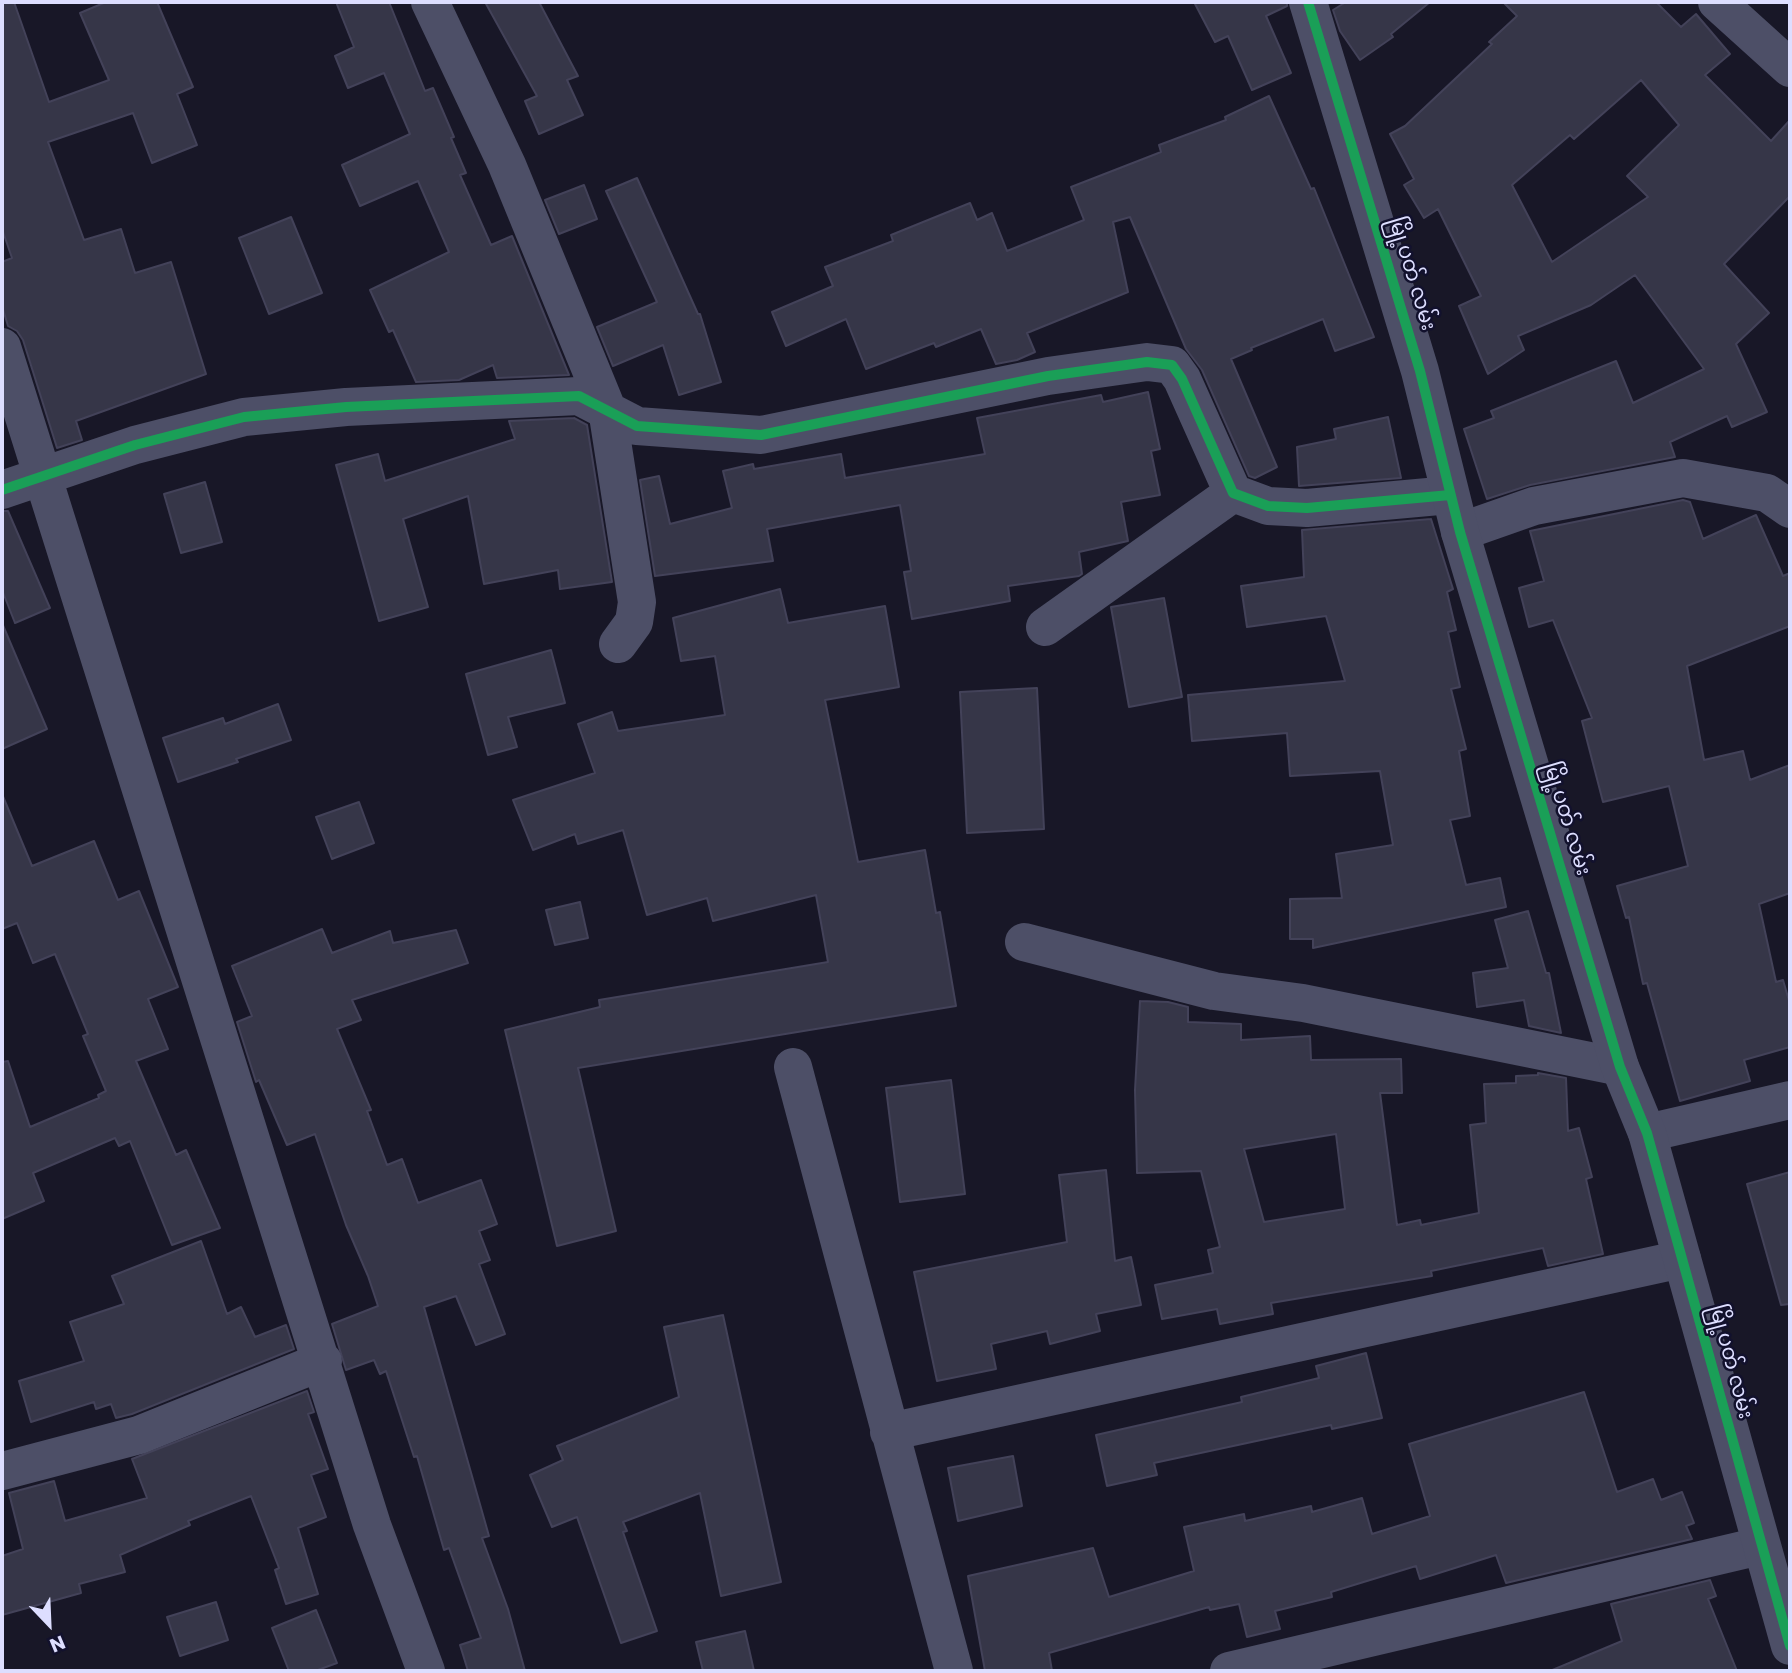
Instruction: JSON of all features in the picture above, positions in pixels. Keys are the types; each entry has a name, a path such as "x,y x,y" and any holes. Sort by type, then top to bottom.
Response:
{"street":[{"path":"430,2 507,165 607,409 637,602 634,622 618,644"},
{"name":"မြို့ပတ် လမ်း","path":"1308,2 1420,371 1460,532 1620,1068 1647,1133 1790,1646"},
{"path":"1717,2 1790,68"},
{"path":"2,347 323,1361 372,1525 426,1671"},
{"path":"2,490 135,444 244,417 346,407 579,396 637,426 761,435 1048,376 1147,362 1172,366 1182,379 1233,493 1268,506 1307,508 1450,495"},
{"path":"1460,532 1534,506 1683,478 1767,493 1790,509"},
{"path":"1045,626 1233,493"},
{"path":"1024,942 1214,991 1303,1003 1620,1068"},
{"path":"793,1066 954,1671"},
{"path":"1647,1133 1790,1100"},
{"path":"889,1432 1682,1259"},
{"path":"2,1471 139,1435 323,1361"},
{"path":"1229,1671 1760,1546"}],"building":[{"path":"2,2 14,2 49,102 109,80 80,13 106,2 157,2 193,87 177,94 197,145 152,163 133,113 48,142 84,240 121,229 135,273 171,262 206,374 76,421 82,440 57,448 23,340 17,331 8,326 2,306 2,262 12,258 2,229"},
{"path":"336,2 389,2 425,91 433,88 454,137 451,138 466,173 460,175 491,245 512,236 569,375 497,378 493,365 459,380 416,382 393,330 389,332 370,290 449,252 418,181 360,206 342,165 410,134 384,73 348,88 335,56 354,47"},
{"path":"485,2 539,2 578,76 567,80 583,115 539,134 525,101 537,96"},
{"path":"1194,2 1287,2 1287,6 1266,16 1291,73 1252,90 1228,36 1215,42"},
{"path":"1346,2 1430,2 1391,34 1393,37 1360,60 1340,31 1333,10"},
{"path":"1503,2 1656,2 1681,27 1696,14 1730,54 1705,75 1771,141 1790,120 1790,196 1724,264 1769,313 1736,344 1767,412 1732,427 1727,416 1670,442 1675,457 1530,485 1487,499 1464,429 1494,418 1491,411 1616,361 1633,403 1704,369 1635,275 1591,305 1518,336 1524,350 1488,374 1459,306 1481,296 1438,209 1424,218 1404,185 1414,179 1390,134 1405,126 1492,44 1489,42 1517,16","holes":["1641,80 1679,125 1627,176 1648,197 1552,262 1512,185 1570,135 1574,139"]},
{"path":"1269,96 1311,189 1314,188 1374,337 1335,351 1323,319 1251,348 1252,350 1231,359 1277,467 1255,478 1249,476 1202,370 1186,349 1130,217 1113,222 1128,292 1027,333 1035,352 1017,360 996,364 981,329 936,347 934,343 866,369 846,319 786,346 772,312 833,286 825,267 893,241 891,235 970,203 977,220 992,213 1007,251 1084,220 1071,187 1161,152 1159,145 1226,120 1225,117"},
{"path":"637,178 700,314 721,382 679,395 663,345 613,366 597,327 657,302 606,191"},
{"path":"584,185 597,219 559,234 545,200"},
{"path":"291,217 322,293 269,314 239,238"},
{"path":"1148,392 1160,449 1151,451 1160,495 1121,502 1128,541 1079,552 1082,574 1079,576 1008,586 1010,601 912,619 904,572 911,571 900,505 767,529 773,561 655,576 640,480 659,476 670,524 732,508 723,471 753,464 754,469 841,454 845,478 985,454 977,418 1101,395 1103,402"},
{"path":"1388,417 1401,478 1299,486 1297,447 1336,439 1334,429"},
{"path":"574,418 587,425 612,582 560,589 558,570 484,584 468,496 403,519 428,607 379,621 336,465 378,454 385,481 515,439 509,421"},
{"path":"205,482 222,542 181,553 164,494"},
{"path":"1683,500 1690,502 1703,539 1756,515 1783,576 1790,573 1790,626 1687,666 1704,760 1743,751 1750,780 1790,765 1790,893 1759,904 1776,982 1783,980 1790,1004 1790,1047 1744,1060 1750,1081 1680,1101 1647,983 1643,984 1629,917 1626,918 1617,886 1688,866 1669,786 1603,802 1582,721 1592,718 1553,620 1529,627 1519,588 1544,581 1530,531"},
{"path":"2,511 8,511 50,608 15,623 2,590"},
{"path":"1431,519 1453,589 1447,592 1456,630 1448,632 1460,687 1451,689 1466,749 1459,751 1470,816 1450,820 1466,885 1500,878 1506,907 1313,948 1313,939 1290,939 1290,899 1342,898 1336,854 1393,845 1380,771 1290,776 1287,733 1192,741 1188,695 1345,681 1326,616 1247,627 1241,586 1304,577 1302,530"},
{"path":"780,589 788,623 885,606 899,687 825,700 858,862 925,850 936,913 940,912 956,1006 578,1068 616,1231 557,1246 505,1030 600,1007 599,1000 828,962 816,895 713,921 707,898 647,915 623,830 578,844 575,834 533,850 513,800 595,773 578,724 612,712 618,731 725,715 715,656 681,661 673,618"},
{"path":"1164,598 1182,697 1129,707 1111,607"},
{"path":"2,623 47,729 2,749"},
{"path":"551,650 565,703 508,717 517,747 488,755 466,674"},
{"path":"1037,688 1044,829 967,833 960,692"},
{"path":"278,704 291,740 236,759 238,762 178,782 163,738 223,718 225,724"},
{"path":"2,794 32,866 94,841 118,900 139,891 178,987 148,999 168,1049 136,1061 176,1155 186,1150 220,1228 172,1245 130,1141 119,1146 115,1138 33,1173 44,1201 2,1219 2,1062 8,1061 30,1127 99,1098 98,1095 106,1091 83,1036 88,1034 55,954 33,963 17,923 2,929"},
{"path":"359,802 374,843 332,859 316,817"},
{"path":"580,902 588,938 555,945 546,910"},
{"path":"1528,911 1546,973 1549,973 1561,1033 1529,1026 1524,1000 1477,1007 1473,973 1508,968 1495,920"},
{"path":"322,929 332,953 390,931 393,943 456,930 468,963 352,1000 361,1020 337,1029 371,1110 367,1111 387,1165 402,1159 418,1203 481,1180 497,1224 479,1231 490,1260 479,1264 505,1334 476,1345 456,1296 424,1307 489,1536 482,1538 508,1609 525,1671 468,1671 460,1645 481,1638 449,1548 444,1550 417,1456 414,1457 386,1371 380,1374 374,1360 346,1370 332,1324 378,1306 368,1276 346,1225 315,1134 287,1145 259,1080 256,1082 237,1022 252,1016 232,966"},
{"path":"1140,1001 1168,1002 1188,1007 1188,1022 1241,1024 1241,1040 1310,1036 1311,1060 1401,1059 1402,1093 1380,1093 1397,1225 1420,1220 1421,1225 1479,1213 1470,1125 1486,1123 1484,1084 1516,1083 1516,1076 1538,1073 1566,1078 1568,1131 1579,1128 1592,1177 1586,1179 1603,1254 1548,1266 1543,1248 1431,1271 1432,1276 1271,1303 1273,1314 1220,1324 1217,1309 1162,1319 1155,1285 1213,1273 1208,1250 1220,1247 1201,1171 1137,1173 1135,1090","holes":["1336,1134 1345,1209 1264,1222 1244,1149"]},
{"path":"951,1080 965,1194 900,1202 886,1088"},
{"path":"1106,1170 1115,1261 1131,1257 1141,1305 1096,1314 1100,1331 1050,1344 1047,1331 991,1344 996,1369 937,1381 914,1272 1067,1242 1059,1175"},
{"path":"1790,1172 1790,1304 1781,1305 1747,1184"},
{"path":"201,1241 227,1314 241,1307 255,1337 286,1325 294,1349 132,1414 116,1418 111,1404 96,1409 94,1402 31,1422 19,1381 84,1361 70,1322 124,1304 112,1276"},
{"path":"723,1315 781,1582 721,1596 700,1493 623,1522 627,1531 623,1532 657,1631 621,1643 577,1517 552,1527 530,1475 563,1460 557,1446 679,1397 664,1327"},
{"path":"1366,1353 1382,1418 1332,1429 1331,1425 1154,1463 1157,1475 1107,1486 1096,1435 1242,1402 1241,1397 1319,1378 1316,1366"},
{"path":"307,1391 314,1412 308,1414 328,1469 311,1475 326,1517 298,1528 318,1594 286,1604 275,1570 279,1568 251,1496 188,1521 190,1525 120,1555 125,1572 79,1584 81,1593 2,1615 2,1556 23,1549 9,1493 54,1481 65,1521 147,1498 132,1459"},
{"path":"1584,1392 1617,1492 1653,1479 1661,1500 1682,1492 1694,1523 1686,1526 1692,1539 1506,1583 1496,1555 1420,1579 1416,1566 1331,1592 1332,1597 1275,1611 1280,1629 1247,1637 1239,1604 1210,1610 1209,1607 1049,1653 1052,1671 985,1671 968,1576 1093,1548 1109,1597 1194,1571 1184,1527 1244,1514 1245,1521 1311,1506 1312,1512 1362,1498 1372,1534 1430,1516 1409,1444"},
{"path":"1013,1456 1022,1506 958,1521 948,1468"},
{"path":"1710,1580 1716,1596 1708,1599 1737,1671 1550,1671 1622,1641 1611,1604"},
{"path":"216,1602 228,1640 180,1656 167,1617"},
{"path":"316,1610 337,1663 315,1671 289,1671 272,1628"},
{"path":"745,1631 754,1671 703,1671 696,1642"}],"cycle path":[{"path":"1308,2 1420,371 1460,532 1620,1067 1647,1133 1790,1646"},
{"path":"2,490 135,445 244,417 346,407 579,396 637,426 761,435 1048,376 1147,362 1172,365 1182,379 1233,493 1268,506 1307,508 1450,495"}]}
